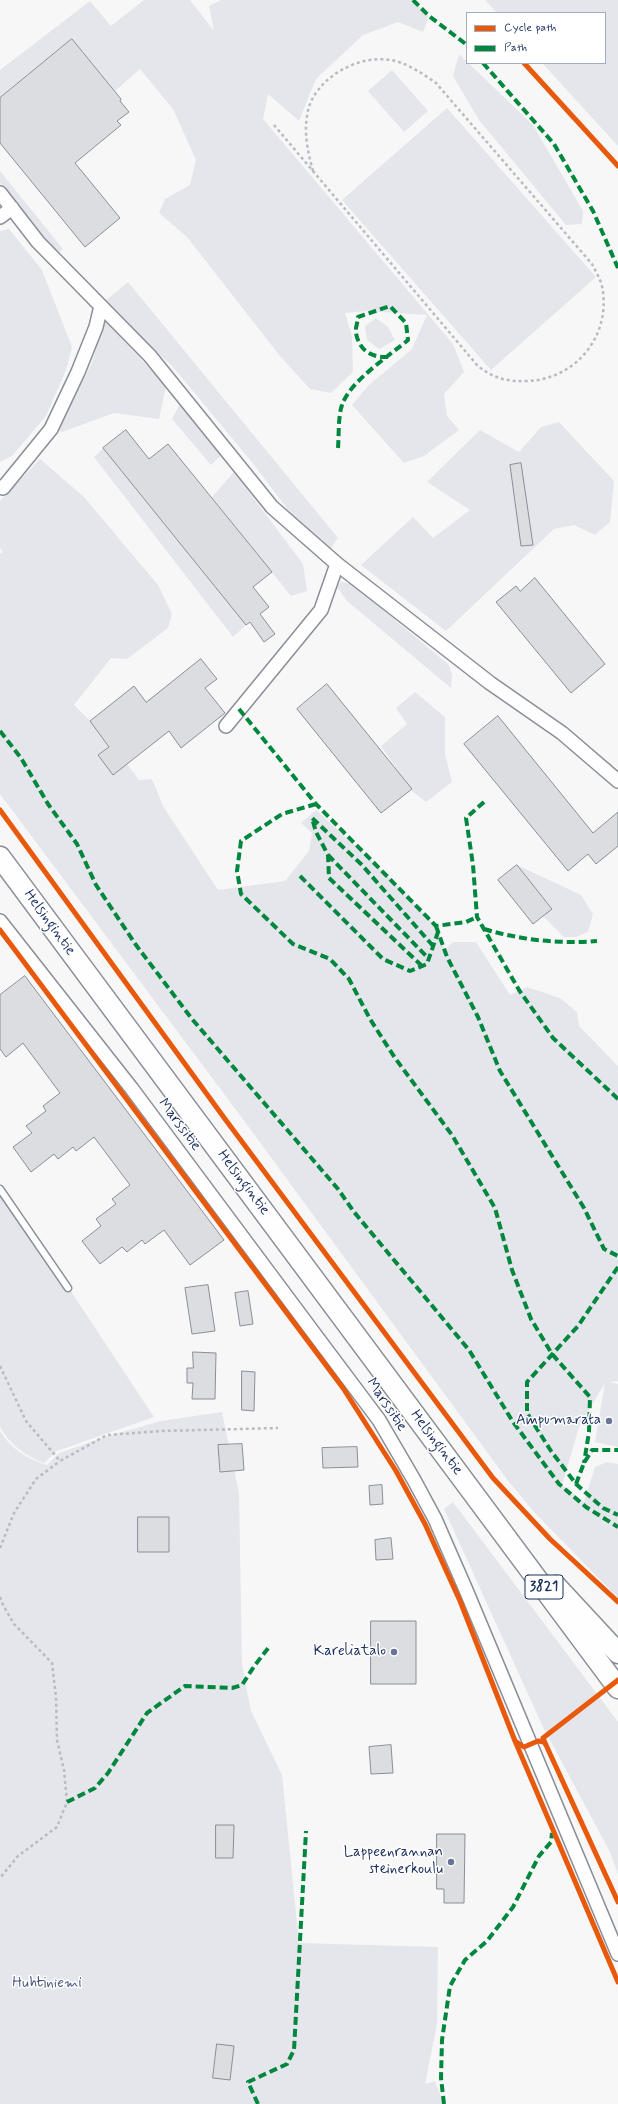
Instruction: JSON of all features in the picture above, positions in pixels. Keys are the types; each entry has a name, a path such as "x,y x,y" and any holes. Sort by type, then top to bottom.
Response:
{"main road":[{"name":"Helsingintie","path":"0,857 618,1688"},
{"name":"Helsingintie","path":"486,1509 618,1653"}],"street":[{"path":"0,193 38,242 150,356 272,507 337,564 485,680 562,733 618,781"},
{"path":"0,217 12,208"},
{"path":"0,487 3,488 50,429 81,365 96,327 101,306"},
{"path":"226,726 321,610 337,564"},
{"name":"Marssitie","path":"0,921 132,1089 374,1414 398,1453 435,1519 618,1954"}],"lane":[{"path":"0,1190 68,1288"}],"path":[{"path":"274,125 477,365 486,373 496,378 517,382 536,381 564,372 587,353 594,340 603,310 603,292 600,278 592,264 436,83 423,74 390,60 373,60 343,70 327,80 315,92 307,115 306,143 313,171"},
{"path":"0,1366 26,1421 60,1461"},
{"path":"0,1548 14,1513 36,1480 60,1461 107,1435 162,1431 278,1428"},
{"path":"0,1596 2,1605 14,1624 52,1663 56,1697 57,1740 64,1770 67,1802 57,1828 18,1856 0,1878"}],"green space":[{"path":"144,0 190,0 214,31 209,6 221,0 413,0 429,16 423,32 398,22 363,35 316,79 299,121 268,94 263,119 453,344 464,372 444,394 447,416 459,430 424,456 404,463 352,405 369,385 412,349 427,315 366,311 345,313 352,336 353,372 331,393 310,389 280,356 187,237 159,213 165,199 190,185 196,160 173,109 140,69 115,91 72,39 0,98 0,70 90,1 111,26"},
{"path":"485,0 618,0 618,146 543,64 606,64 606,12 496,12"},
{"path":"459,54 466,61 466,64 469,64 533,125 583,211 582,224 566,225 479,120 453,76"},
{"path":"392,70 428,111 404,132 368,91"},
{"path":"447,108 596,277 491,370 342,200"},
{"path":"0,171 63,249 57,254 0,183"},
{"path":"9,229 42,270 72,347 66,370 46,416 12,456 0,462 0,231"},
{"path":"128,282 338,538 331,548 292,515 255,466 173,367 104,302"},
{"path":"376,318 388,327 395,340 379,349 367,340 365,326"},
{"path":"104,320 166,386 159,419 114,413 62,432 55,428 72,403 92,363"},
{"path":"183,398 226,451 211,465 172,419"},
{"path":"559,422 614,481 610,522 595,535 574,525 554,529 446,631 361,565 413,517 433,538 470,510 427,482 480,430 519,452 541,427"},
{"path":"103,448 246,625 233,637 94,457"},
{"path":"40,459 84,497 158,585 172,614 168,628 127,659 111,658 74,705 90,721 109,747 98,755 127,764 139,780 152,779 163,806 218,890 285,881 309,851 312,833 301,823 316,810 381,869 436,926 445,950 453,942 476,942 510,995 527,987 560,998 577,1012 579,1026 618,1066 618,1381 609,1382 618,1384 618,1447 595,1442 605,1383 579,1427 562,1485 584,1502 595,1467 607,1462 618,1464 618,1598 535,1513 509,1482 245,1122 0,794 0,554 3,552 0,548 0,501"},
{"path":"234,472 303,564 307,591 291,596 212,497"},
{"path":"341,582 352,584 449,665 452,675 451,688 347,601 337,587"},
{"path":"415,692 445,717 445,754 452,782 426,802 412,791 381,746 407,724 396,708"},
{"path":"517,865 581,895 593,914 588,932 576,937 564,937 543,916 552,908"},
{"path":"0,1193 70,1290 154,1417 57,1451 44,1463 19,1449 0,1427"},
{"name":"Huhtiniemi","path":"222,1412 239,1493 242,1665 251,1711 282,1775 299,1943 438,1947 437,2024 425,2084 435,2081 444,2104 0,2104 0,1431 14,1448 33,1460 47,1465 59,1453 108,1436 161,1421"},
{"path":"453,1502 618,1722 618,1874 610,1852 543,1727 444,1509"}],"building":[{"path":"72,39 121,99 120,101 129,112 117,121 121,125 75,163 120,218 85,247 0,143 0,98"},
{"path":"126,430 149,459 168,444 272,572 253,587 269,607 260,614 275,634 264,642 250,622 246,625 103,448"},
{"path":"521,463 533,545 521,546 510,465"},
{"path":"535,578 605,664 571,693 496,602 516,586 520,591"},
{"path":"201,659 217,679 205,688 225,713 181,748 169,731 113,775 98,755 109,747 90,721 134,686 146,702"},
{"path":"327,684 412,789 381,813 297,709"},
{"path":"498,716 593,833 618,812 618,846 596,864 588,854 568,871 464,744"},
{"path":"517,865 552,909 533,924 498,880"},
{"path":"25,976 224,1240 190,1265 164,1230 145,1244 142,1240 127,1252 122,1247 100,1264 82,1241 101,1226 96,1219 116,1204 112,1199 130,1185 94,1137 76,1151 73,1147 58,1159 54,1154 31,1172 13,1147 32,1133 26,1126 46,1111 43,1106 60,1093 23,1043 6,1057 0,1049 0,995"},
{"path":"208,1285 215,1331 192,1334 185,1288"},
{"path":"248,1291 253,1324 240,1326 235,1293"},
{"path":"193,1352 216,1353 215,1399 192,1399 193,1383 187,1383 187,1368 193,1368"},
{"path":"242,1371 255,1372 254,1411 242,1410"},
{"path":"242,1444 244,1470 220,1472 218,1445"},
{"path":"357,1447 358,1467 323,1468 322,1448"},
{"path":"382,1485 383,1504 370,1505 369,1486"},
{"path":"138,1517 169,1517 169,1552 138,1552"},
{"path":"391,1538 393,1559 376,1560 375,1540"},
{"name":"Kareliatalo","path":"371,1621 416,1621 416,1684 371,1684"},
{"path":"391,1745 393,1773 371,1774 369,1747"},
{"path":"216,1825 234,1825 233,1858 216,1858"},
{"name":"Lappeenrannan steinerkoulu","path":"437,1834 465,1834 464,1903 444,1903 444,1889 437,1889"},
{"path":"217,2044 234,2046 230,2080 213,2078"}],"marked path":[{"path":"413,0 429,16 466,44"},
{"path":"484,64 554,144 593,211 618,268"},
{"path":"338,448 340,415 346,396 361,378 381,361 391,354 408,340 406,323 390,306 358,317 356,331 360,344 367,352 376,356 382,357 388,357"},
{"path":"239,709 316,804 436,926 466,922 477,917"},
{"path":"0,731 21,758 48,804 77,844 96,885 136,945 192,1019 338,1189 354,1212 469,1350 513,1422 559,1484 586,1507 618,1527"},
{"path":"484,802 466,818 473,865 477,917 519,990 553,1038 618,1099"},
{"path":"316,804 282,814 241,841 237,871 241,894 293,944 330,959 349,979 370,1019 395,1058 452,1135 495,1208 512,1270 531,1319 552,1354 590,1397 589,1432 584,1463"},
{"path":"422,966 329,878 328,855 316,832 312,818 361,864 434,947"},
{"path":"328,855 429,959"},
{"path":"300,876 383,959 410,971 427,964 438,932"},
{"path":"436,926 447,957 478,1017 500,1071 584,1208 604,1249 618,1256"},
{"path":"484,929 512,936 540,940 568,942 597,941"},
{"path":"618,1267 578,1326 527,1382 527,1413 551,1451 576,1484 603,1508 618,1515"},
{"path":"576,1484 584,1463 592,1450 618,1450"},
{"path":"67,1802 95,1788 108,1773 147,1713 185,1686 232,1688 242,1685 269,1647"},
{"path":"258,2104 248,2082 287,2064 294,2050 306,1831"},
{"path":"444,2104 441,2078 442,2040 450,1986 465,1960 487,1941 513,1907 539,1856 551,1842 552,1833"}],"cycle path":[{"path":"525,64 618,166"},
{"path":"0,810 225,1119 493,1478 550,1539 618,1602"},
{"path":"0,930 343,1388 396,1471 425,1524 460,1601 515,1741 618,1982"},
{"path":"546,1745 543,1738 618,1680"},
{"path":"515,1741 524,1747 538,1741 544,1742 546,1745 618,1902"}],"place":[{"name":"Ampumarata","path":"609,1421"},
{"name":"Kareliatalo","path":"394,1652"},
{"name":"Lappeenrannan steinerkoulu","path":"451,1862"}]}
